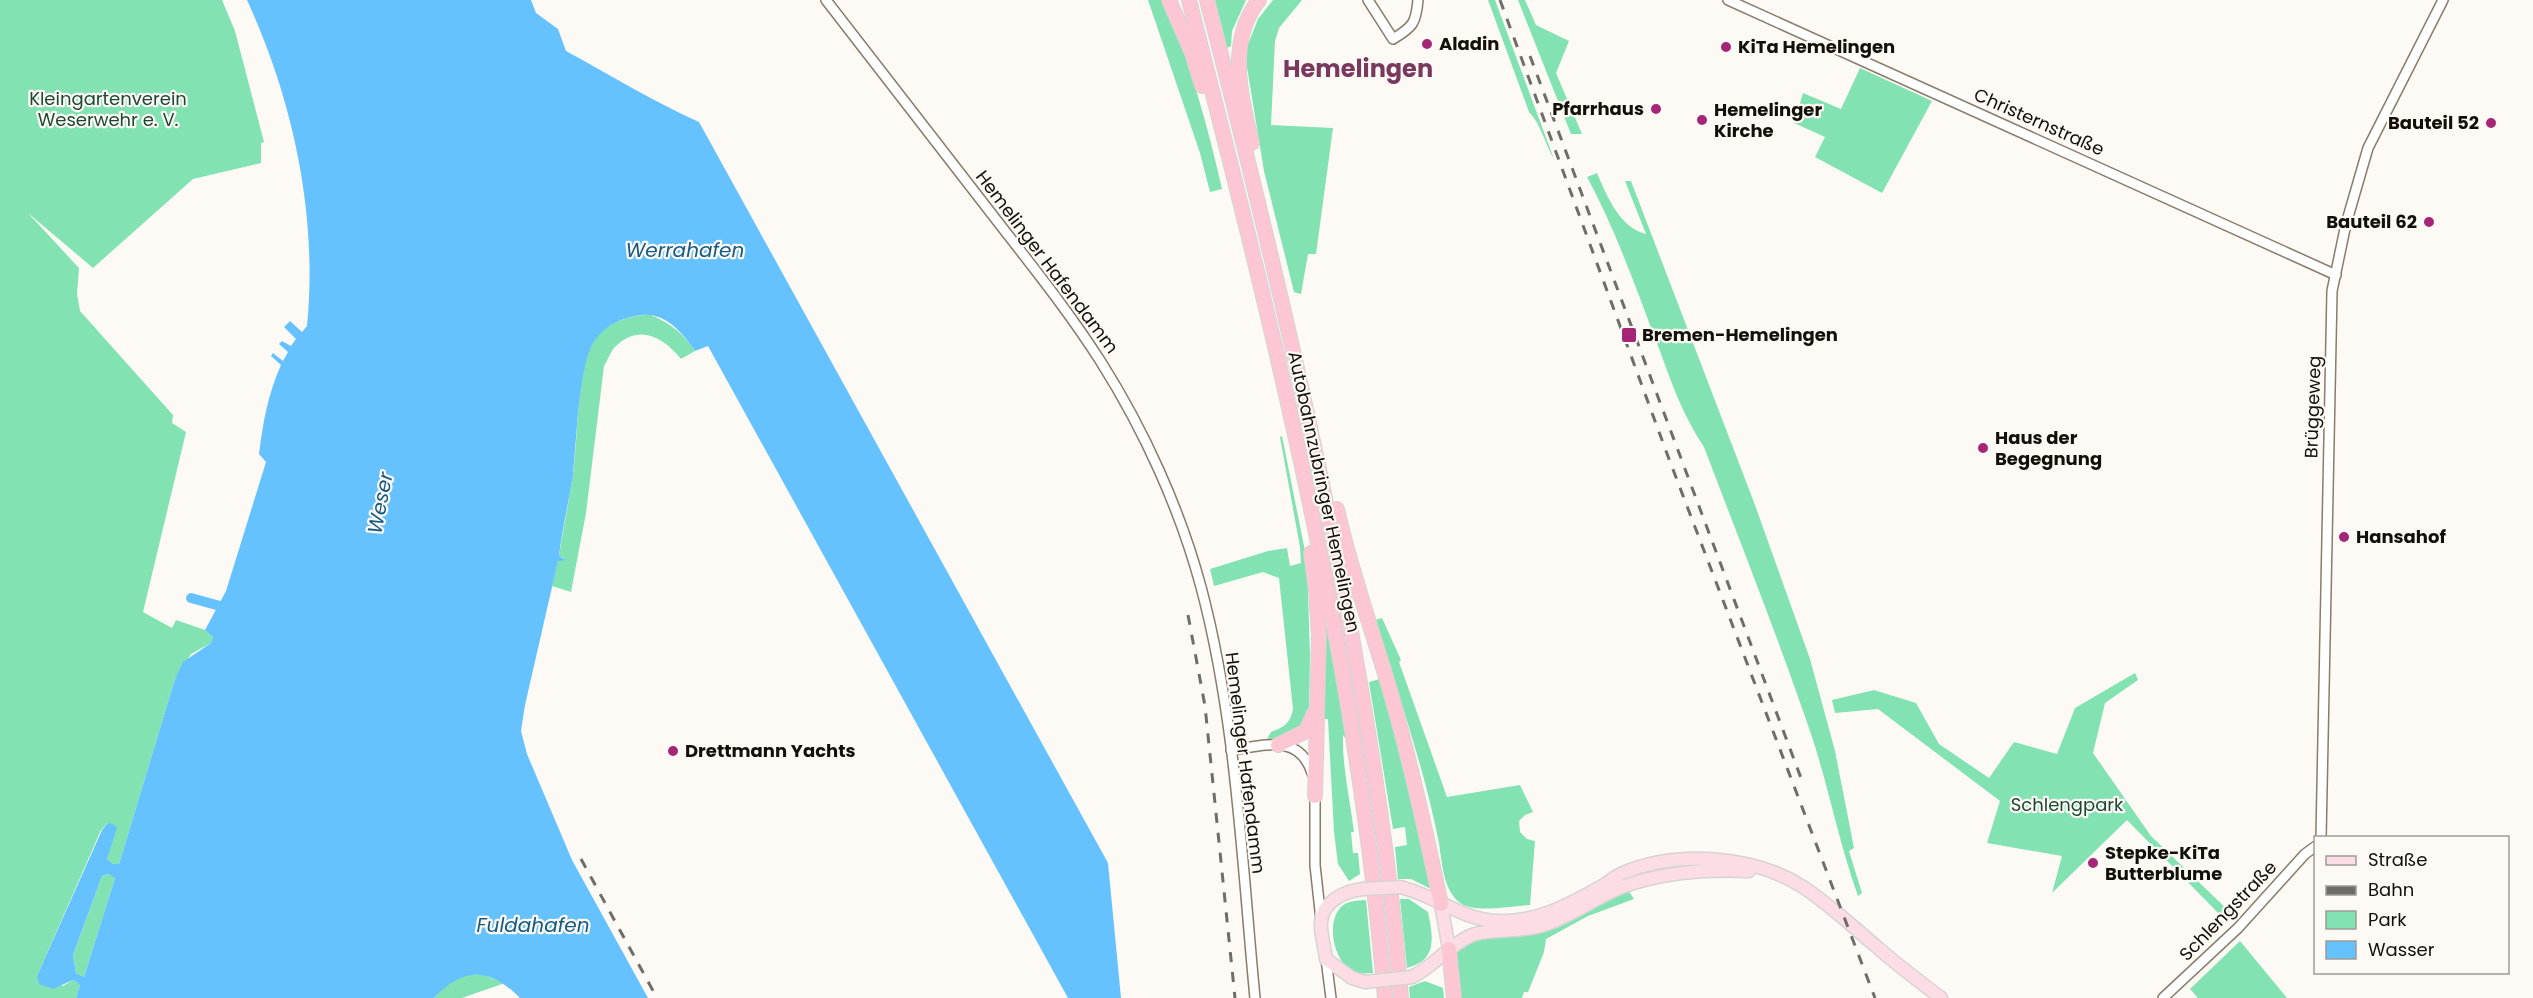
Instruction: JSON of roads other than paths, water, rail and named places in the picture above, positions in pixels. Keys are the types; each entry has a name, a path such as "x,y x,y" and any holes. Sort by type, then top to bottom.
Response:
{"highway":[{"path":"1169,0 1192,53 1208,106 1222,128"},
{"name":"Autobahnzubringer Hemelingen","path":"1189,0 1277,352 1311,513 1336,641 1360,789 1385,998"},
{"name":"Autobahnzubringer Hemelingen","path":"1207,0 1259,207 1318,464 1366,722 1388,869 1401,998"},
{"path":"1259,0 1248,13 1241,32 1238,54 1250,134 1262,182 1259,207"},
{"path":"1318,464 1329,475 1360,599 1396,713 1413,777 1441,904"},
{"path":"1311,513 1308,537 1316,590 1318,630 1315,796"},
{"path":"1278,745 1306,731 1318,702"},
{"path":"1449,949 1454,998"}],"main road":[{"path":"1770,872 1695,872 1623,887 1544,925 1527,930 1472,935 1412,977 1365,982 1352,978 1326,959 1321,921 1330,904 1348,892 1400,887 1459,914 1482,920 1512,921 1540,916 1579,898 1623,873 1688,859 1709,858 1736,862 1770,872 1801,886 1829,906 1941,998"},
{"path":"1441,904 1449,949"}],"street":[{"name":"Hemelinger Hafendamm","path":"826,0 1062,305 1102,363 1158,470 1184,534 1200,585 1219,665 1231,750 1255,998"},
{"path":"1368,0 1393,39 1409,29 1415,21 1418,0"},
{"name":"Christernstraße","path":"1728,0 2336,275"},
{"name":"Brüggeweg","path":"2321,836 2332,310 2336,275 2346,224 2368,148 2443,0"},
{"path":"1231,750 1278,745 1296,749 1307,758 1312,773 1315,796 1315,865 1321,921"},
{"name":"Schlengstraße","path":"2163,998 2212,955 2305,854 2314,847"},
{"path":"1326,959 1331,998"}],"water":[{"path":"247,0 531,0 536,13 558,29 566,51 648,97 699,122 1108,863 1121,998 1068,998 708,346 695,351 672,325 650,315 627,318 615,323 600,334 589,351 579,404 573,475 559,556 566,560 558,561 521,731 527,754 572,860 648,998 520,998 498,981 488,976 477,975 456,980 434,998 76,998 80,985 73,980 53,989 39,984 37,976 102,830 108,823 117,828 107,859 113,864 119,864 175,679 183,662 211,643 213,637 205,630 226,591 266,462 259,454 262,431 269,397 281,365 271,356 273,353 283,361 288,352 279,344 282,341 291,346 296,339 284,327 290,321 302,332 307,326 309,242 305,200 289,118 263,38","holes":["108,874 115,878 84,977 76,973 73,955 102,876"]}],"waterway":[{"path":"191,598 231,609"}],"railway":[{"path":"1500,0 1669,459 1875,998"},
{"path":"1530,56 1801,778"},
{"path":"1188,615 1205,706 1235,998"},
{"path":"581,859 657,998"}],"place":[{"name":"Aladin","path":"1427,44"},
{"name":"KiTa Hemelingen","path":"1726,47"},
{"name":"Pfarrhaus","path":"1656,109"},
{"name":"Hemelinger Kirche","path":"1702,120"},
{"name":"Bauteil 52","path":"2491,123"},
{"name":"Bauteil 62","path":"2429,222"},
{"name":"Bremen-Hemelingen","path":"1629,335"},
{"name":"Haus der Begegnung","path":"1983,448"},
{"name":"Hansahof","path":"2344,537"},
{"name":"Drettmann Yachts","path":"673,751"},
{"name":"Stepke-KiTa Butterblume","path":"2093,863"}],"district":[{"name":"Hemelingen","path":"1358,69"}],"park label":[{"name":"Kleingartenverein Weserwehr e. V.","path":"108,109"},
{"name":"Schlengpark","path":"2067,805"}],"water label":[{"name":"Werrahafen","path":"685,250"},
{"name":"Weser","path":"380,503"},
{"name":"Fuldahafen","path":"533,925"}]}
